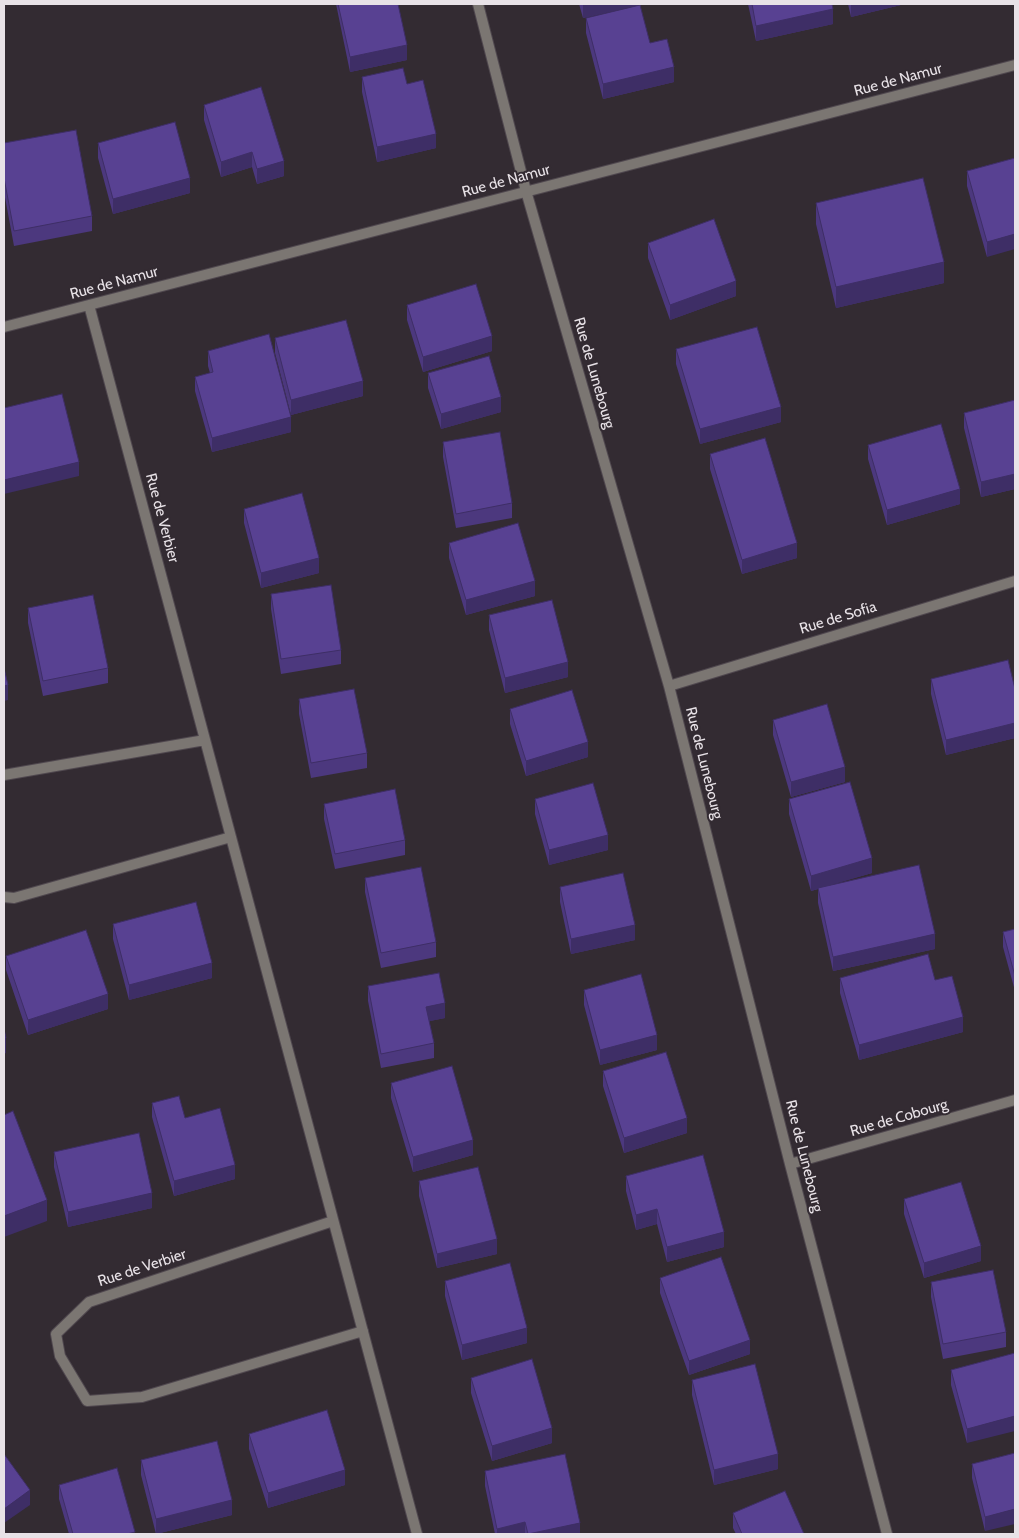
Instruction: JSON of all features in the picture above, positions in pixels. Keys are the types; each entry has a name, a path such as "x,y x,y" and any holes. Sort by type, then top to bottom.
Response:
{"street":[{"name":"Rue de Lunebourg","path":"478,4 526,191 669,686 790,1164 887,1534"},
{"name":"Rue de Namur","path":"4,326 1015,65"},
{"name":"Rue de Verbier","path":"89,304 417,1534"},
{"name":"Rue de Sofia","path":"669,686 1015,581"},
{"path":"4,775 205,740"},
{"path":"4,897 14,898 231,837"},
{"name":"Rue de Cobourg","path":"790,1164 1015,1100"},
{"name":"Rue de Verbier","path":"333,1220 89,1302 56,1334 60,1356 87,1401 142,1397 363,1331"}],"building":[{"path":"338,4 398,4 407,45 350,57"},
{"path":"752,4 832,4 833,9 756,26"},
{"path":"640,5 650,43 667,39 674,67 603,84 586,18"},
{"path":"403,68 407,84 423,80 436,134 377,147 362,77"},
{"path":"261,87 284,161 257,169 252,152 221,162 204,105"},
{"path":"175,122 190,178 113,199 98,143"},
{"path":"76,130 92,216 14,231 4,178 4,143"},
{"path":"1015,158 1015,234 987,242 967,171"},
{"path":"923,178 944,262 836,287 816,203"},
{"path":"714,219 736,281 670,305 648,243"},
{"path":"476,284 492,336 423,357 407,305"},
{"path":"346,320 363,381 291,400 275,338"},
{"path":"757,327 781,407 700,429 676,349"},
{"path":"269,334 291,417 212,438 195,377 213,372 208,351"},
{"path":"489,356 501,397 441,414 428,373"},
{"path":"62,394 79,462 4,480 4,408"},
{"path":"1015,400 1015,474 981,482 964,413"},
{"path":"941,424 960,489 887,510 868,445"},
{"path":"500,432 512,503 456,514 443,442"},
{"path":"765,438 797,543 742,560 710,454"},
{"path":"302,493 319,558 261,573 244,509"},
{"path":"518,523 535,581 466,600 449,543"},
{"path":"331,585 341,650 281,659 271,594"},
{"path":"93,595 108,668 43,681 28,608"},
{"path":"552,600 568,662 505,678 489,615"},
{"path":"1008,660 1015,689 1015,723 946,740 931,679"},
{"path":"4,668 8,685 4,686"},
{"path":"354,689 367,753 311,763 299,699"},
{"path":"572,690 588,742 526,761 510,709"},
{"path":"827,704 845,767 791,782 773,720"},
{"path":"850,782 872,858 811,876 789,799"},
{"path":"593,783 608,835 549,850 535,799"},
{"path":"395,789 405,840 335,854 324,804"},
{"path":"919,865 935,934 833,957 818,888"},
{"path":"421,867 436,942 381,953 365,878"},
{"path":"623,873 635,925 571,939 560,887"},
{"path":"196,902 212,963 129,985 113,924"},
{"path":"1015,929 1015,976 1003,932"},
{"path":"86,930 108,994 28,1020 6,956"},
{"path":"928,954 935,980 952,976 963,1017 859,1045 840,978"},
{"path":"439,973 445,1003 426,1007 434,1043 381,1054 368,986"},
{"path":"641,974 657,1035 600,1050 584,990"},
{"path":"666,1052 687,1118 624,1138 603,1071"},
{"path":"452,1066 473,1140 413,1157 391,1083"},
{"path":"179,1096 185,1118 220,1108 235,1165 174,1181 152,1103"},
{"path":"13,1111 47,1200 4,1216 4,1115"},
{"path":"139,1133 152,1193 68,1212 54,1152"},
{"path":"703,1155 724,1232 667,1247 657,1209 636,1215 626,1176"},
{"path":"478,1167 497,1239 437,1254 419,1181"},
{"path":"961,1182 981,1246 924,1263 904,1199"},
{"path":"721,1257 750,1340 689,1361 660,1278"},
{"path":"510,1263 527,1328 462,1345 445,1281"},
{"path":"993,1270 1006,1332 943,1344 931,1282"},
{"path":"1015,1353 1015,1416 967,1429 951,1370"},
{"path":"532,1359 552,1428 492,1446 471,1378"},
{"path":"755,1364 778,1454 714,1470 692,1380"},
{"path":"327,1410 345,1470 268,1493 249,1434"},
{"path":"217,1441 232,1500 156,1519 141,1460"},
{"path":"1015,1453 1015,1509 985,1517 972,1464"},
{"path":"4,1454 30,1490 4,1509"},
{"path":"565,1454 580,1523 528,1534 525,1522 497,1529 485,1471"},
{"path":"117,1468 135,1532 127,1534 73,1534 59,1485"},
{"path":"785,1491 804,1534 742,1534 733,1513"}]}
